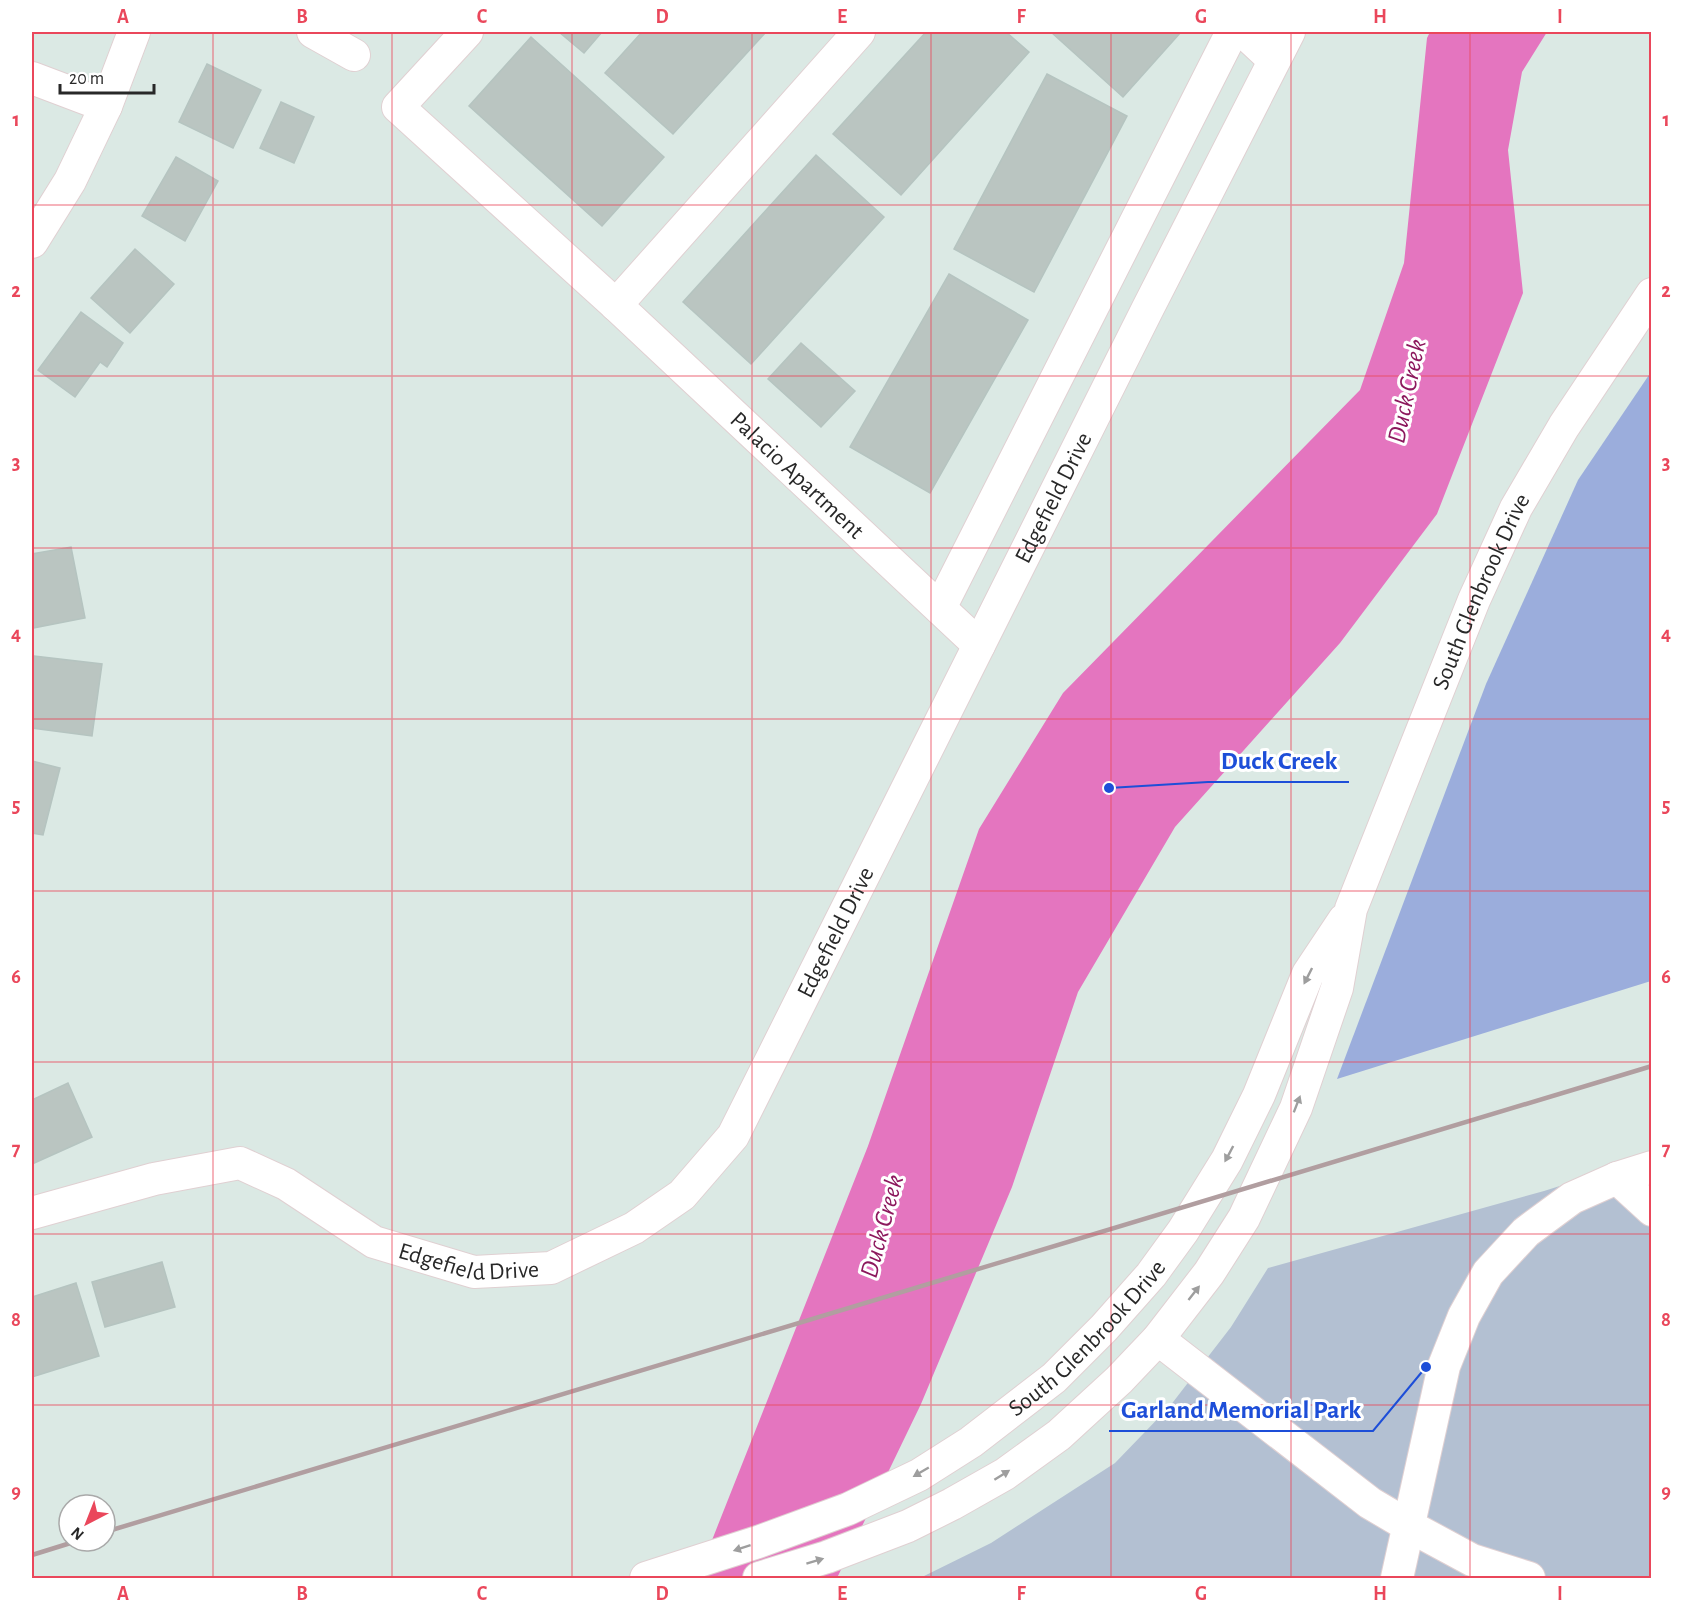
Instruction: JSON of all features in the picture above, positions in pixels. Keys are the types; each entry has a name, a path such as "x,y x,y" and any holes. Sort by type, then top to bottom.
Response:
{"street":[{"path":"32,242 70,181 106,106 134,32"},
{"path":"313,32 354,55"},
{"name":"Palacio Apartment","path":"467,32 398,106 616,305 979,645"},
{"path":"616,305 859,32"},
{"path":"940,608 1232,32"},
{"path":"1244,32 1274,60"},
{"name":"Edgefield Drive","path":"32,1213 154,1179 240,1163 286,1184 374,1242 474,1272 551,1268 634,1228 682,1195 733,1136 1289,32"},
{"path":"32,78 106,106"},
{"name":"South Glenbrook Drive","path":"646,1578 758,1542 848,1509 919,1474 971,1442 1054,1378 1104,1328 1151,1275 1183,1231 1227,1160 1259,1095 1308,975 1351,909 1474,600 1516,508 1564,426 1652,294"},
{"name":"South Glenbrook Drive","path":"759,1578 847,1550 908,1526 1005,1474 1059,1435 1119,1380 1158,1339 1209,1273 1244,1218 1296,1108 1337,988 1351,909"},
{"path":"1397,1578 1444,1366 1464,1316 1488,1273 1526,1232 1572,1198 1617,1178 1652,1167"},
{"path":"1617,1178 1652,1210"},
{"path":"1158,1339 1370,1503 1472,1560 1529,1578"}],"shaded area":[{"path":"1651,372 1651,981 1337,1079 1486,684 1578,480"},
{"path":"1651,1157 1651,1578 920,1578 991,1543 1115,1463 1170,1406 1231,1327 1268,1268 1544,1191"}],"water":[{"path":"1430,32 1547,32 1522,72 1508,150 1523,293 1437,514 1340,643 1175,827 1078,992 1012,1187 921,1404 837,1578 697,1578 868,1146 979,829 1063,693 1360,390 1404,263 1427,38"}],"building":[{"path":"559,32 602,32 584,53"},
{"path":"642,32 766,32 673,134 605,73"},
{"path":"926,32 1006,32 1029,52 901,195 833,134"},
{"path":"1051,32 1181,32 1123,97"},
{"path":"531,37 664,157 602,226 469,106"},
{"path":"207,64 261,90 233,148 179,122"},
{"path":"1047,74 1127,116 1034,292 954,249"},
{"path":"281,102 314,117 294,163 260,148"},
{"path":"816,155 884,217 751,364 683,302"},
{"path":"176,157 218,181 185,241 142,216"},
{"path":"135,249 174,284 130,333 91,298"},
{"path":"949,274 1028,320 930,493 850,447"},
{"path":"81,312 123,343 107,367 100,362 75,397 38,370"},
{"path":"801,343 855,391 821,427 768,379"},
{"path":"71,547 85,618 33,628 32,554"},
{"path":"34,656 102,664 92,736 32,728"},
{"path":"32,761 60,768 43,835 32,833"},
{"path":"68,1083 92,1137 32,1164 32,1100"},
{"path":"162,1262 175,1307 105,1327 92,1282"},
{"path":"76,1283 99,1356 32,1377 32,1297"}],"railway":[{"path":"117,1528 1652,1066"},
{"path":"32,1555 57,1547"}],"place":[{"name":"Duck Creek","path":"1109,788"},
{"name":"Garland Memorial Park","path":"1426,1367"}]}
